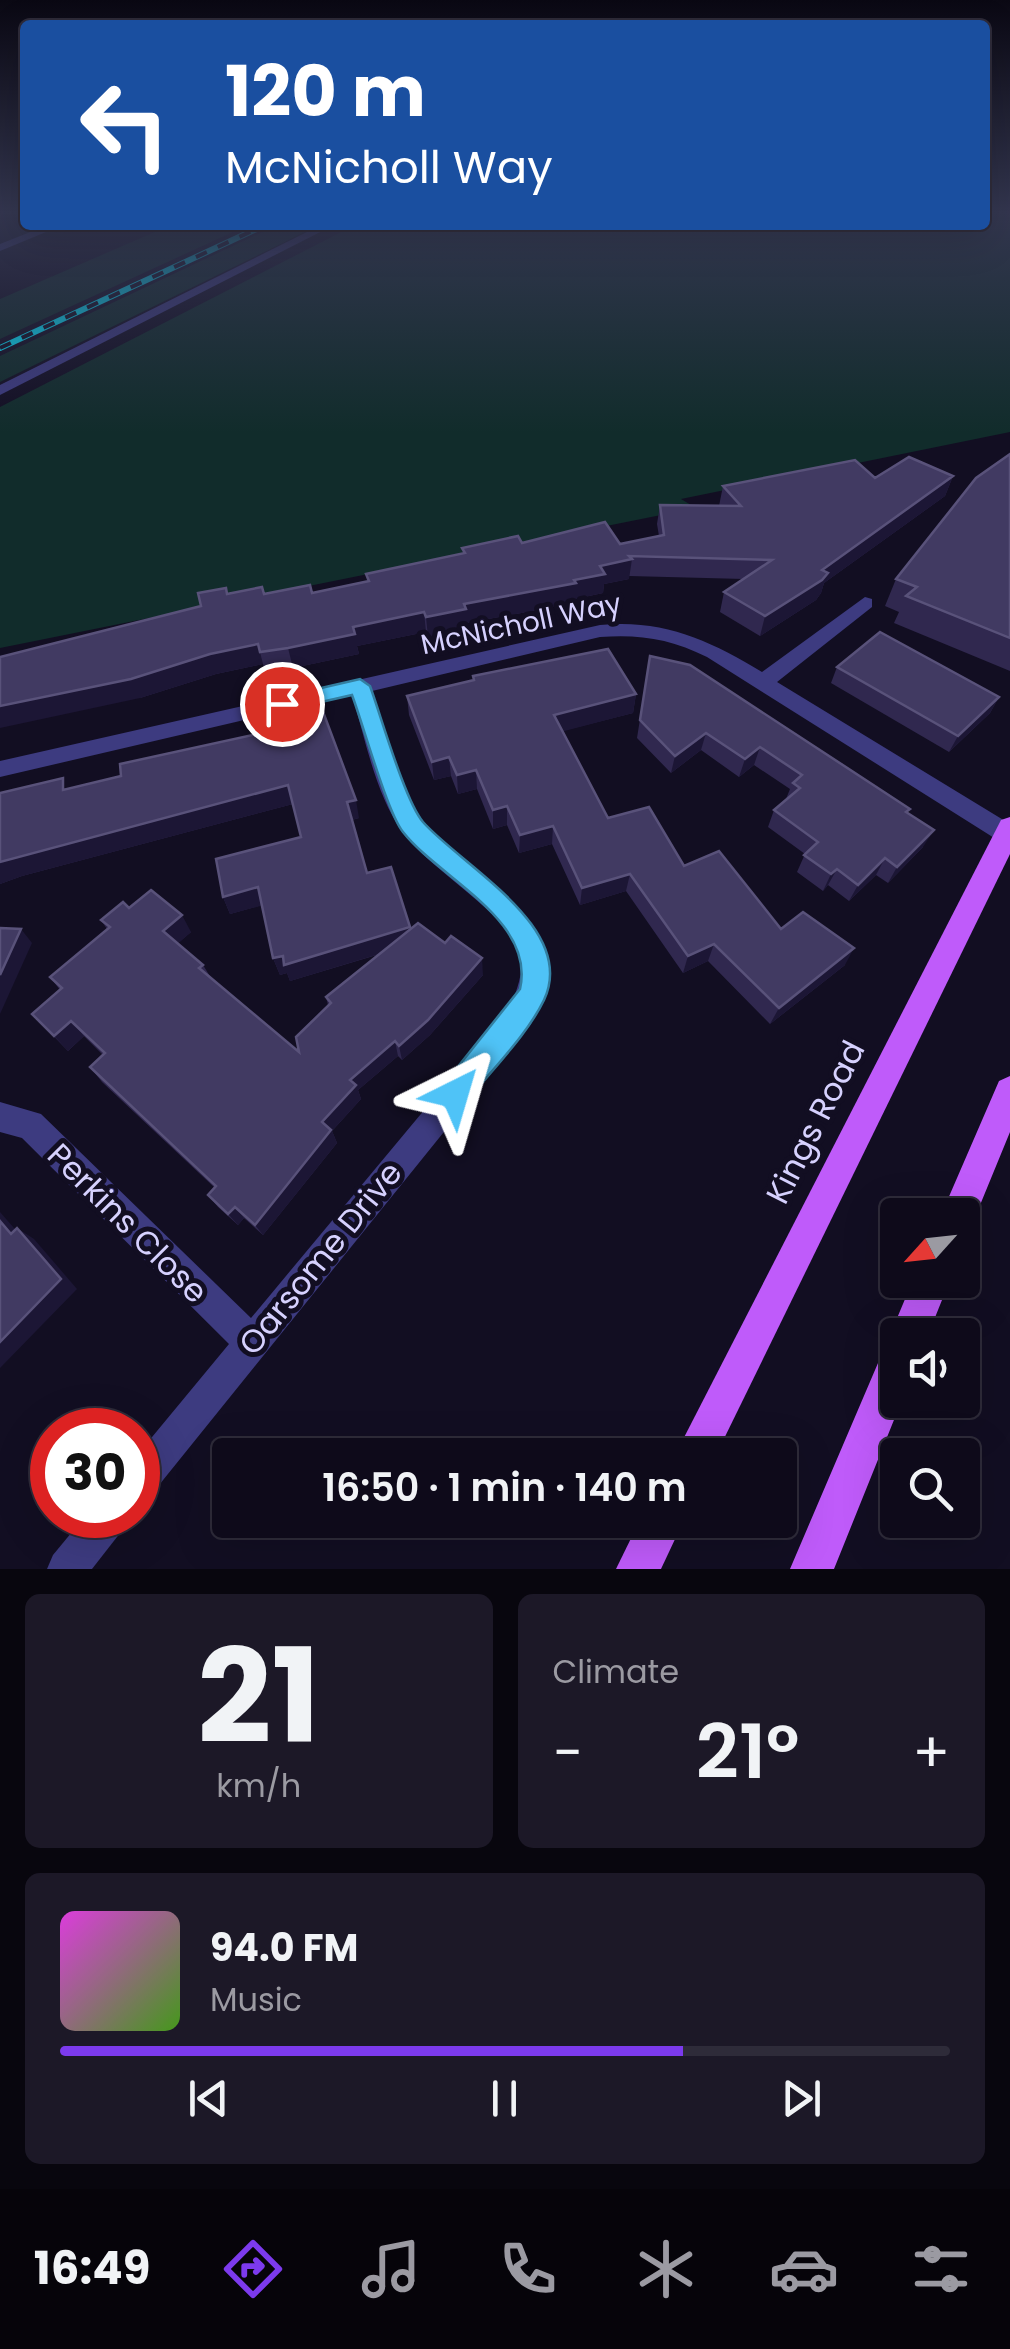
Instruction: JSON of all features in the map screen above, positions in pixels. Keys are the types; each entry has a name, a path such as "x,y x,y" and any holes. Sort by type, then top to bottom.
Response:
{"main road":[{"name":"Kings Road","path":"704,1438 1008,831"},
{"path":"966,1198 1010,1092"},
{"path":"812,1569 880,1406"},
{"path":"638,1569 654,1538"}],"street":[{"path":"0,391 208,286"},
{"path":"762,683 865,602"},
{"name":"McNicholl Way","path":"0,768 600,631 645,628 686,637 1008,831"},
{"name":"Oarsome Drive","path":"160,1455 520,1015 532,995 537,973 530,943 510,916 410,824 360,686"},
{"name":"Perkins Close","path":"0,1117 30,1125 217,1312 252,1341"},
{"path":"67,1569 92,1538"}],"green space":[{"path":"30,286 115,286 0,339 0,299"},
{"path":"148,286 195,286 0,382 0,356"},
{"path":"236,286 1010,286 1010,432 681,499 696,508 0,648 0,407"}],"building":[{"path":"1010,454 1010,638 906,596 917,587 896,579 976,478"},
{"path":"909,457 953,476 822,570 828,573 822,580 765,616 724,592 772,560 629,556 632,559 600,566 605,574 574,580 576,583 464,604 466,609 426,617 424,612 353,627 355,634 288,648 260,652 258,644 210,654 131,679 0,706 0,657 201,606 198,593 226,588 227,594 262,587 264,594 310,585 312,593 369,581 366,574 465,553 462,548 518,536 522,543 605,522 620,544 664,535 660,505 741,506 723,486 855,460 875,478"},
{"path":"880,632 999,697 958,736 837,667"},
{"path":"608,649 636,694 554,715 608,818 649,807 684,866 719,851 781,929 803,912 854,948 779,1008 714,944 688,956 630,874 582,888 553,826 520,835 507,806 493,810 476,770 457,775 449,757 432,762 407,696 474,680 473,676"},
{"path":"650,656 690,665 910,809 906,812 934,830 897,867 885,858 858,885 837,869 831,874 804,855 818,842 774,810 800,788 793,783 802,775 760,747 745,759 706,733 675,756 640,720"},
{"path":"322,709 356,800 347,802 367,873 391,867 410,927 284,965 283,956 273,958 258,887 223,897 216,859 301,837 288,785 0,862 0,793 63,778 63,790 121,776 120,764 266,732 263,723"},
{"path":"151,890 182,915 163,931 203,965 199,968 299,1052 296,1037 331,1003 326,997 418,923 445,943 451,936 482,958 428,1020 399,1046 395,1041 350,1080 356,1085 322,1122 331,1130 255,1225 235,1207 228,1214 208,1195 216,1186 90,1067 105,1053 71,1021 54,1036 32,1014 62,988 50,977 110,927 101,920 123,902 129,908"},
{"path":"0,928 21,929 0,975"},
{"path":"0,1221 11,1234 17,1228 61,1279 0,1342"}],"railway":[{"path":"0,348 133,286"}],"route":[{"path":"282,704 360,686 410,824 425,842 510,916 530,943 537,973 532,995 455,1094"}]}
